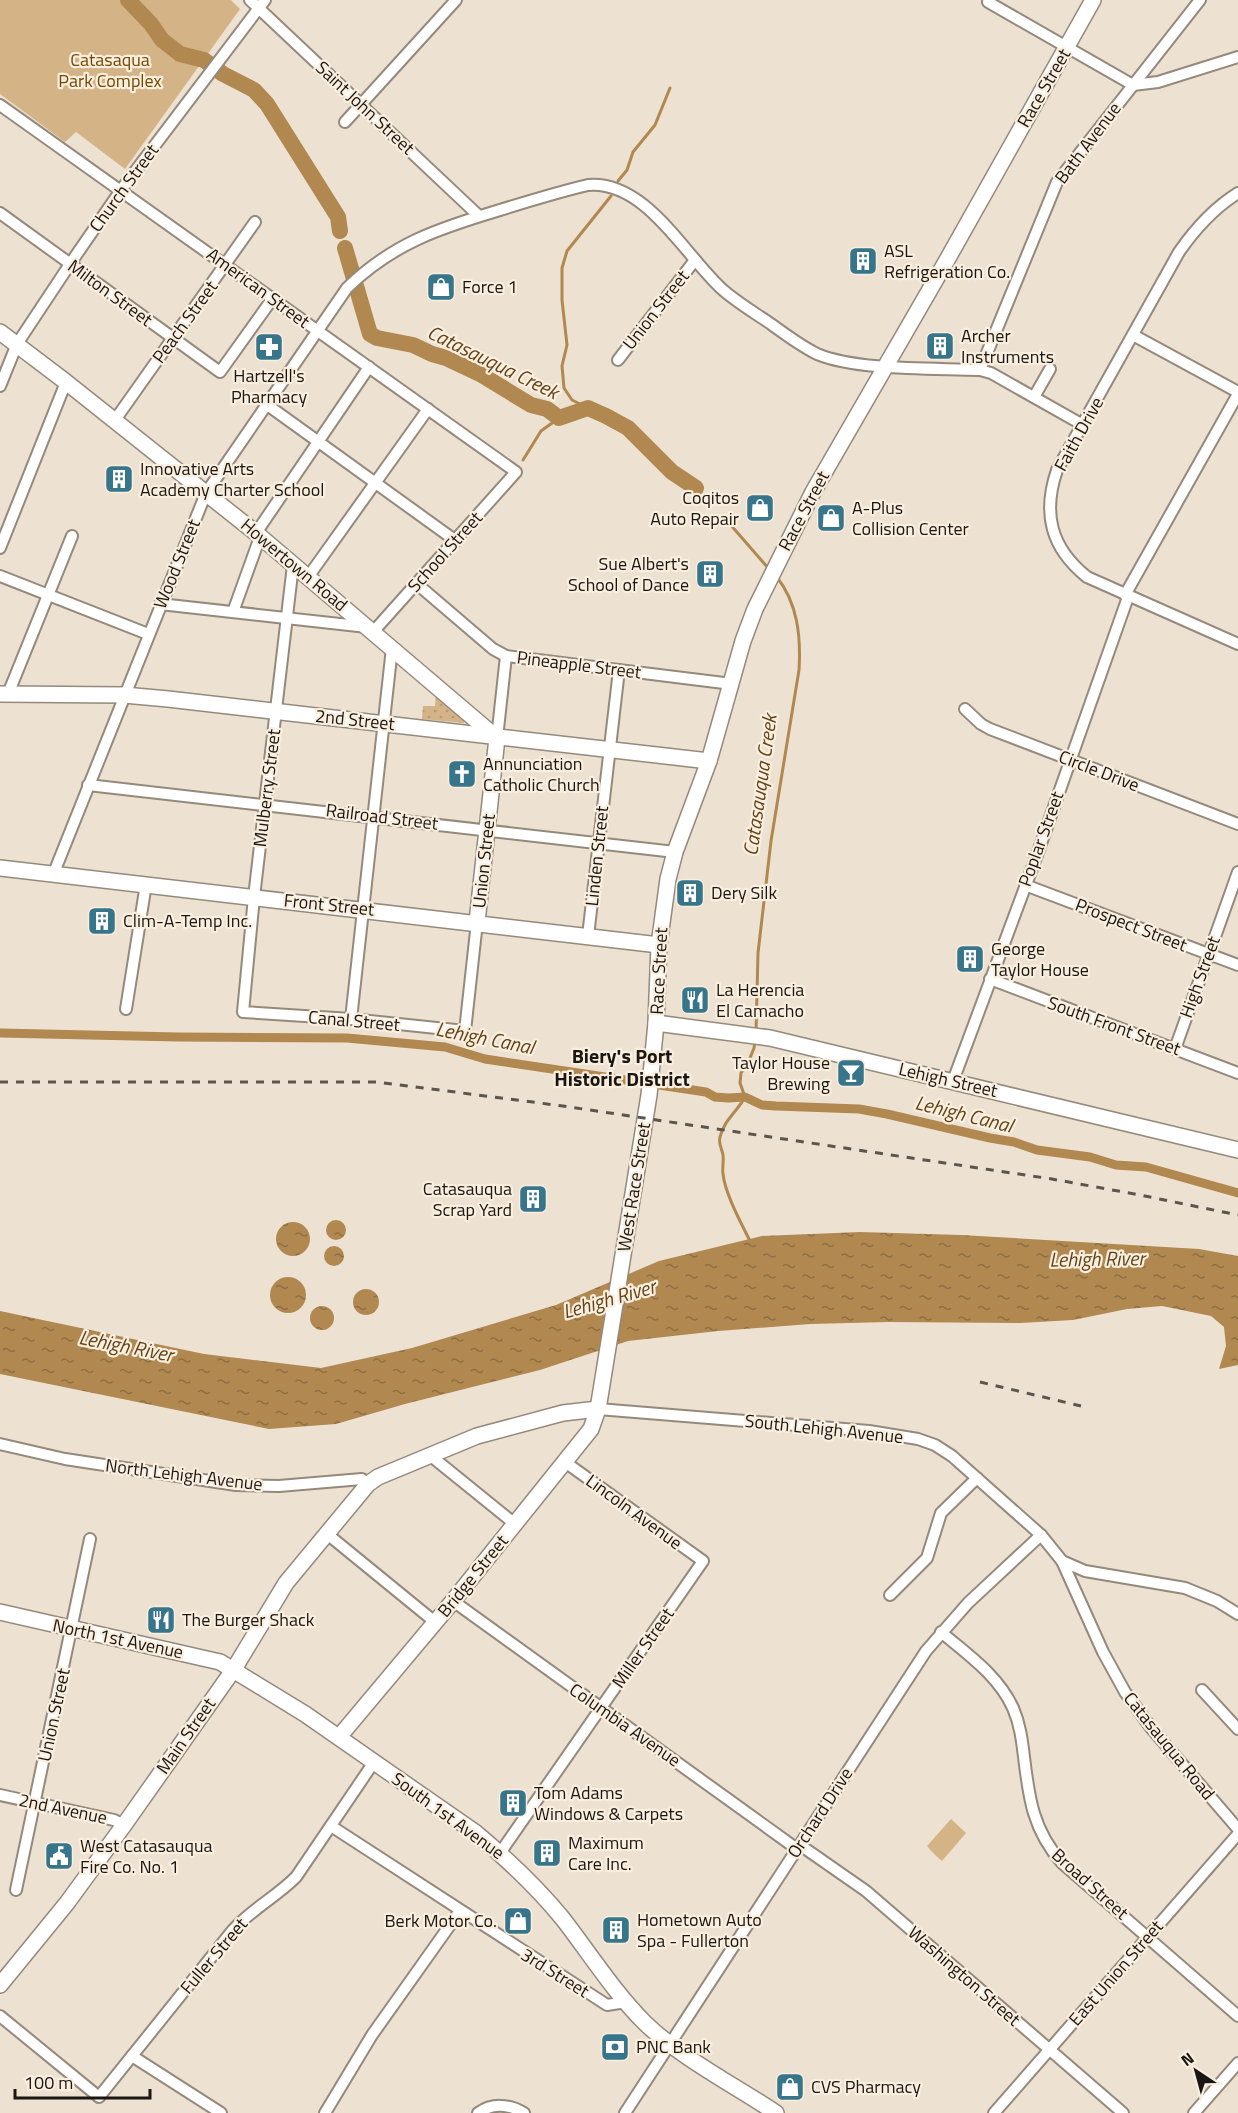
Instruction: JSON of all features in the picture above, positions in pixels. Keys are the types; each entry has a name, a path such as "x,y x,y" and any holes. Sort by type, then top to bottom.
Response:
{"main road":[{"name":"Race Street","path":"651,1072 656,1023 659,945 668,879 675,852 709,762 743,641 778,561 813,492 1093,0"},
{"name":"Howertown Road","path":"0,332 115,420 258,535 497,738"},
{"name":"2nd Street","path":"4,694 124,695 709,762"},
{"name":"Union Street","path":"477,922 497,738"},
{"name":"Front Street","path":"0,868 659,945"},
{"name":"Lehigh Street","path":"656,1023 755,1035 1238,1150"},
{"name":"West Race Street","path":"598,1409 651,1072"},
{"name":"South Lehigh Avenue","path":"368,1484 378,1477 502,1428 563,1413 598,1409"},
{"name":"Bridge Street","path":"339,1737 565,1462 591,1429 598,1409"},
{"name":"Main Street","path":"0,1985 67,1903 124,1825 234,1669 286,1583 368,1484"},
{"name":"North 1st Avenue","path":"0,1612 201,1657 234,1669"},
{"name":"South 1st Avenue","path":"234,1669 339,1737 476,1833 500,1853 543,1896 626,2002"},
{"path":"626,2002 669,2043 776,2113"}],"street":[{"path":"345,122 456,0"},
{"name":"Bath Avenue","path":"980,370 1050,194 1063,173 1200,0"},
{"path":"988,2 1133,85 1158,82 1238,57"},
{"name":"Saint John Street","path":"257,3 479,216"},
{"name":"Church Street","path":"0,386 17,344 70,264 121,190 211,72 257,3"},
{"name":"American Street","path":"0,105 516,472"},
{"name":"Wood Street","path":"53,875 206,493 347,288 360,276 405,245 422,236 479,216 588,185 607,185 636,199 662,222 723,290 803,346 834,359 886,366 980,370"},
{"name":"Faith Drive","path":"1238,193 1215,210 1190,237 1057,470 1052,484 1050,504 1051,523 1060,549 1075,568 1097,584 1238,644"},
{"name":"Milton Street","path":"0,213 220,372 273,298"},
{"name":"Peach Street","path":"115,420 255,222"},
{"name":"Union Street","path":"618,360 695,260"},
{"path":"1134,335 1238,393"},
{"path":"233,612 258,535 369,367"},
{"path":"1034,397 1050,369"},
{"path":"980,370 991,373 1083,425"},
{"path":"0,548 66,382"},
{"name":"Poplar Street","path":"953,1081 1127,596 1238,393"},
{"path":"266,404 456,541"},
{"path":"308,577 428,409"},
{"name":"School Street","path":"370,629 417,584 516,472"},
{"path":"4,694 72,536"},
{"name":"Mulberry Street","path":"243,1012 264,804 293,565"},
{"path":"0,576 148,634"},
{"name":"Pineapple Street","path":"417,584 492,649 506,656 732,684"},
{"path":"160,604 370,629"},
{"path":"351,1019 392,648"},
{"name":"Union Street","path":"497,738 506,656"},
{"name":"Linden Street","path":"588,936 619,670"},
{"name":"Circle Drive","path":"965,709 990,729 1238,824"},
{"name":"Railroad Street","path":"88,785 675,852"},
{"name":"High Street","path":"1175,1049 1238,872"},
{"path":"126,1010 146,884"},
{"name":"Prospect Street","path":"1025,885 1238,965"},
{"name":"Union Street","path":"465,1031 477,922"},
{"name":"South Front Street","path":"990,979 1238,1073"},
{"name":"Canal Street","path":"243,1012 351,1019 465,1031"},
{"name":"South Lehigh Avenue","path":"598,1409 899,1435 935,1445 952,1456 1041,1535 1062,1561 1084,1571 1185,1588 1217,1601 1238,1614"},
{"name":"North Lehigh Avenue","path":"0,1444 65,1459 236,1485 279,1486 362,1479 368,1484"},
{"path":"431,1456 515,1524"},
{"name":"Lincoln Avenue","path":"565,1462 703,1561"},
{"path":"890,1595 927,1558 941,1513 977,1478"},
{"path":"326,1533 435,1622"},
{"name":"Orchard Drive","path":"625,2113 926,1651 968,1603 1041,1535"},
{"name":"Union Street","path":"16,1890 90,1539"},
{"name":"Miller Street","path":"500,1853 703,1561"},
{"name":"Catasauqua Road","path":"1062,1561 1103,1652 1125,1692 1152,1729 1238,1829"},
{"name":"Columbia Avenue","path":"453,1600 601,1708 799,1847"},
{"name":"Broad Street","path":"941,1632 994,1679 1012,1706 1021,1732 1032,1812 1052,1851 1062,1863 1238,2016"},
{"path":"1202,1690 1238,1729"},
{"name":"Fuller Street","path":"0,2016 99,2097 244,1918 284,1889 296,1876 374,1762"},
{"name":"2nd Avenue","path":"0,1795 114,1820 124,1825"},
{"name":"3rd Street","path":"331,1826 607,2005 626,2002"},
{"name":"East Union Street","path":"994,2113 1238,1834"},
{"name":"Washington Street","path":"799,1847 866,1891 1123,2113"},
{"path":"325,2113 372,2035 460,1911"},
{"path":"132,2056 221,2113"},
{"path":"1194,2113 1238,2063"},
{"path":"478,2113 485,2108 502,2105 524,2113"}],"green space":[{"name":"Catasaqua Park Complex","path":"0,0 231,0 240,9 125,169 76,132 65,142 0,94"},
{"path":"436,695 465,720 464,723 422,719 423,706 435,706"},
{"path":"951,1819 966,1833 942,1861 927,1846"}],"water":[{"path":"336,1220 343,1223 346,1230 343,1237 336,1240 329,1237 326,1230 329,1223"},
{"path":"293,1222 305,1227 310,1239 305,1251 293,1256 281,1251 276,1239 281,1227"},
{"name":"Lehigh River","path":"860,1232 961,1235 1199,1249 1238,1256 1238,1365 1219,1369 1226,1346 1224,1327 1211,1316 1162,1306 1127,1309 1073,1320 1020,1323 810,1324 628,1341 540,1370 336,1424 269,1429 0,1374 0,1311 204,1354 321,1368 412,1348 556,1305 659,1261 762,1236"},
{"path":"330,1246 338,1246 344,1252 344,1260 338,1266 330,1266 324,1260 324,1252"},
{"path":"288,1277 301,1282 306,1295 301,1308 288,1313 275,1308 270,1295 275,1282"},
{"path":"366,1289 375,1293 379,1302 375,1311 366,1315 357,1311 353,1302 357,1293"},
{"path":"322,1306 331,1309 334,1318 331,1327 322,1330 313,1327 310,1318 313,1309"}],"waterway":[{"name":"Catasauqua Creek","path":"128,0 151,24 162,40 180,54 204,60 223,74 254,90 267,104 338,217 340,231"},
{"path":"618,181 627,170 633,152 655,125 670,88"},
{"path":"588,408 572,400 564,388 562,366 567,345 562,300 562,268 567,251 611,196"},
{"name":"Catasauqua Creek","path":"345,248 370,334 377,338 413,345 446,358 480,374 531,405 547,409 559,418 588,408 606,416 628,428 672,472 696,488"},
{"path":"523,460 541,431 559,418"},
{"name":"Catasauqua Creek","path":"729,523 769,569"},
{"name":"Catasauqua Creek","path":"756,1032 758,953 771,841 799,670 796,621 789,597 776,576"},
{"name":"Lehigh Canal","path":"0,1033 347,1038 445,1047 485,1059 706,1092 715,1097 745,1097 762,1105 859,1109 887,1114 1014,1142 1037,1150 1090,1157 1116,1165 1146,1167 1238,1193"},
{"name":"Catasauqua Creek","path":"749,1239 727,1190 720,1139 724,1126 745,1097 740,1083 741,1073 748,1063 755,1041"}],"railway":[{"path":"0,1082 377,1082 563,1106 1052,1179 1238,1215"},
{"path":"980,1382 1081,1406"}],"place":[{"name":"ASL Refrigeration Co.","path":"863,261"},
{"name":"Force 1","path":"441,287"},
{"name":"Archer Instruments","path":"940,346"},
{"name":"Hartzell's Pharmacy","path":"269,347"},
{"name":"Innovative Arts Academy Charter School","path":"119,479"},
{"name":"Coqitos Auto Repair","path":"760,508"},
{"name":"A-Plus Collision Center","path":"831,518"},
{"name":"Sue Albert's School of Dance","path":"710,574"},
{"name":"Annunciation Catholic Church","path":"462,774"},
{"name":"Dery Silk","path":"690,893"},
{"name":"Clim-A-Temp Inc.","path":"102,921"},
{"name":"George Taylor House","path":"970,959"},
{"name":"La Herencia El Camacho","path":"695,1000"},
{"name":"Taylor House Brewing","path":"851,1073"},
{"name":"Catasauqua Scrap Yard","path":"533,1199"},
{"name":"The Burger Shack","path":"161,1620"},
{"name":"Tom Adams Windows & Carpets","path":"513,1803"},
{"name":"Maximum Care Inc.","path":"547,1853"},
{"name":"West Catasauqua Fire Co. No. 1","path":"59,1856"},
{"name":"Berk Motor Co.","path":"518,1921"},
{"name":"Hometown Auto Spa - Fullerton","path":"616,1930"},
{"name":"PNC Bank","path":"615,2047"},
{"name":"CVS Pharmacy","path":"790,2087"}],"district":[{"name":"Biery's Port Historic District","path":"622,1068"}]}
